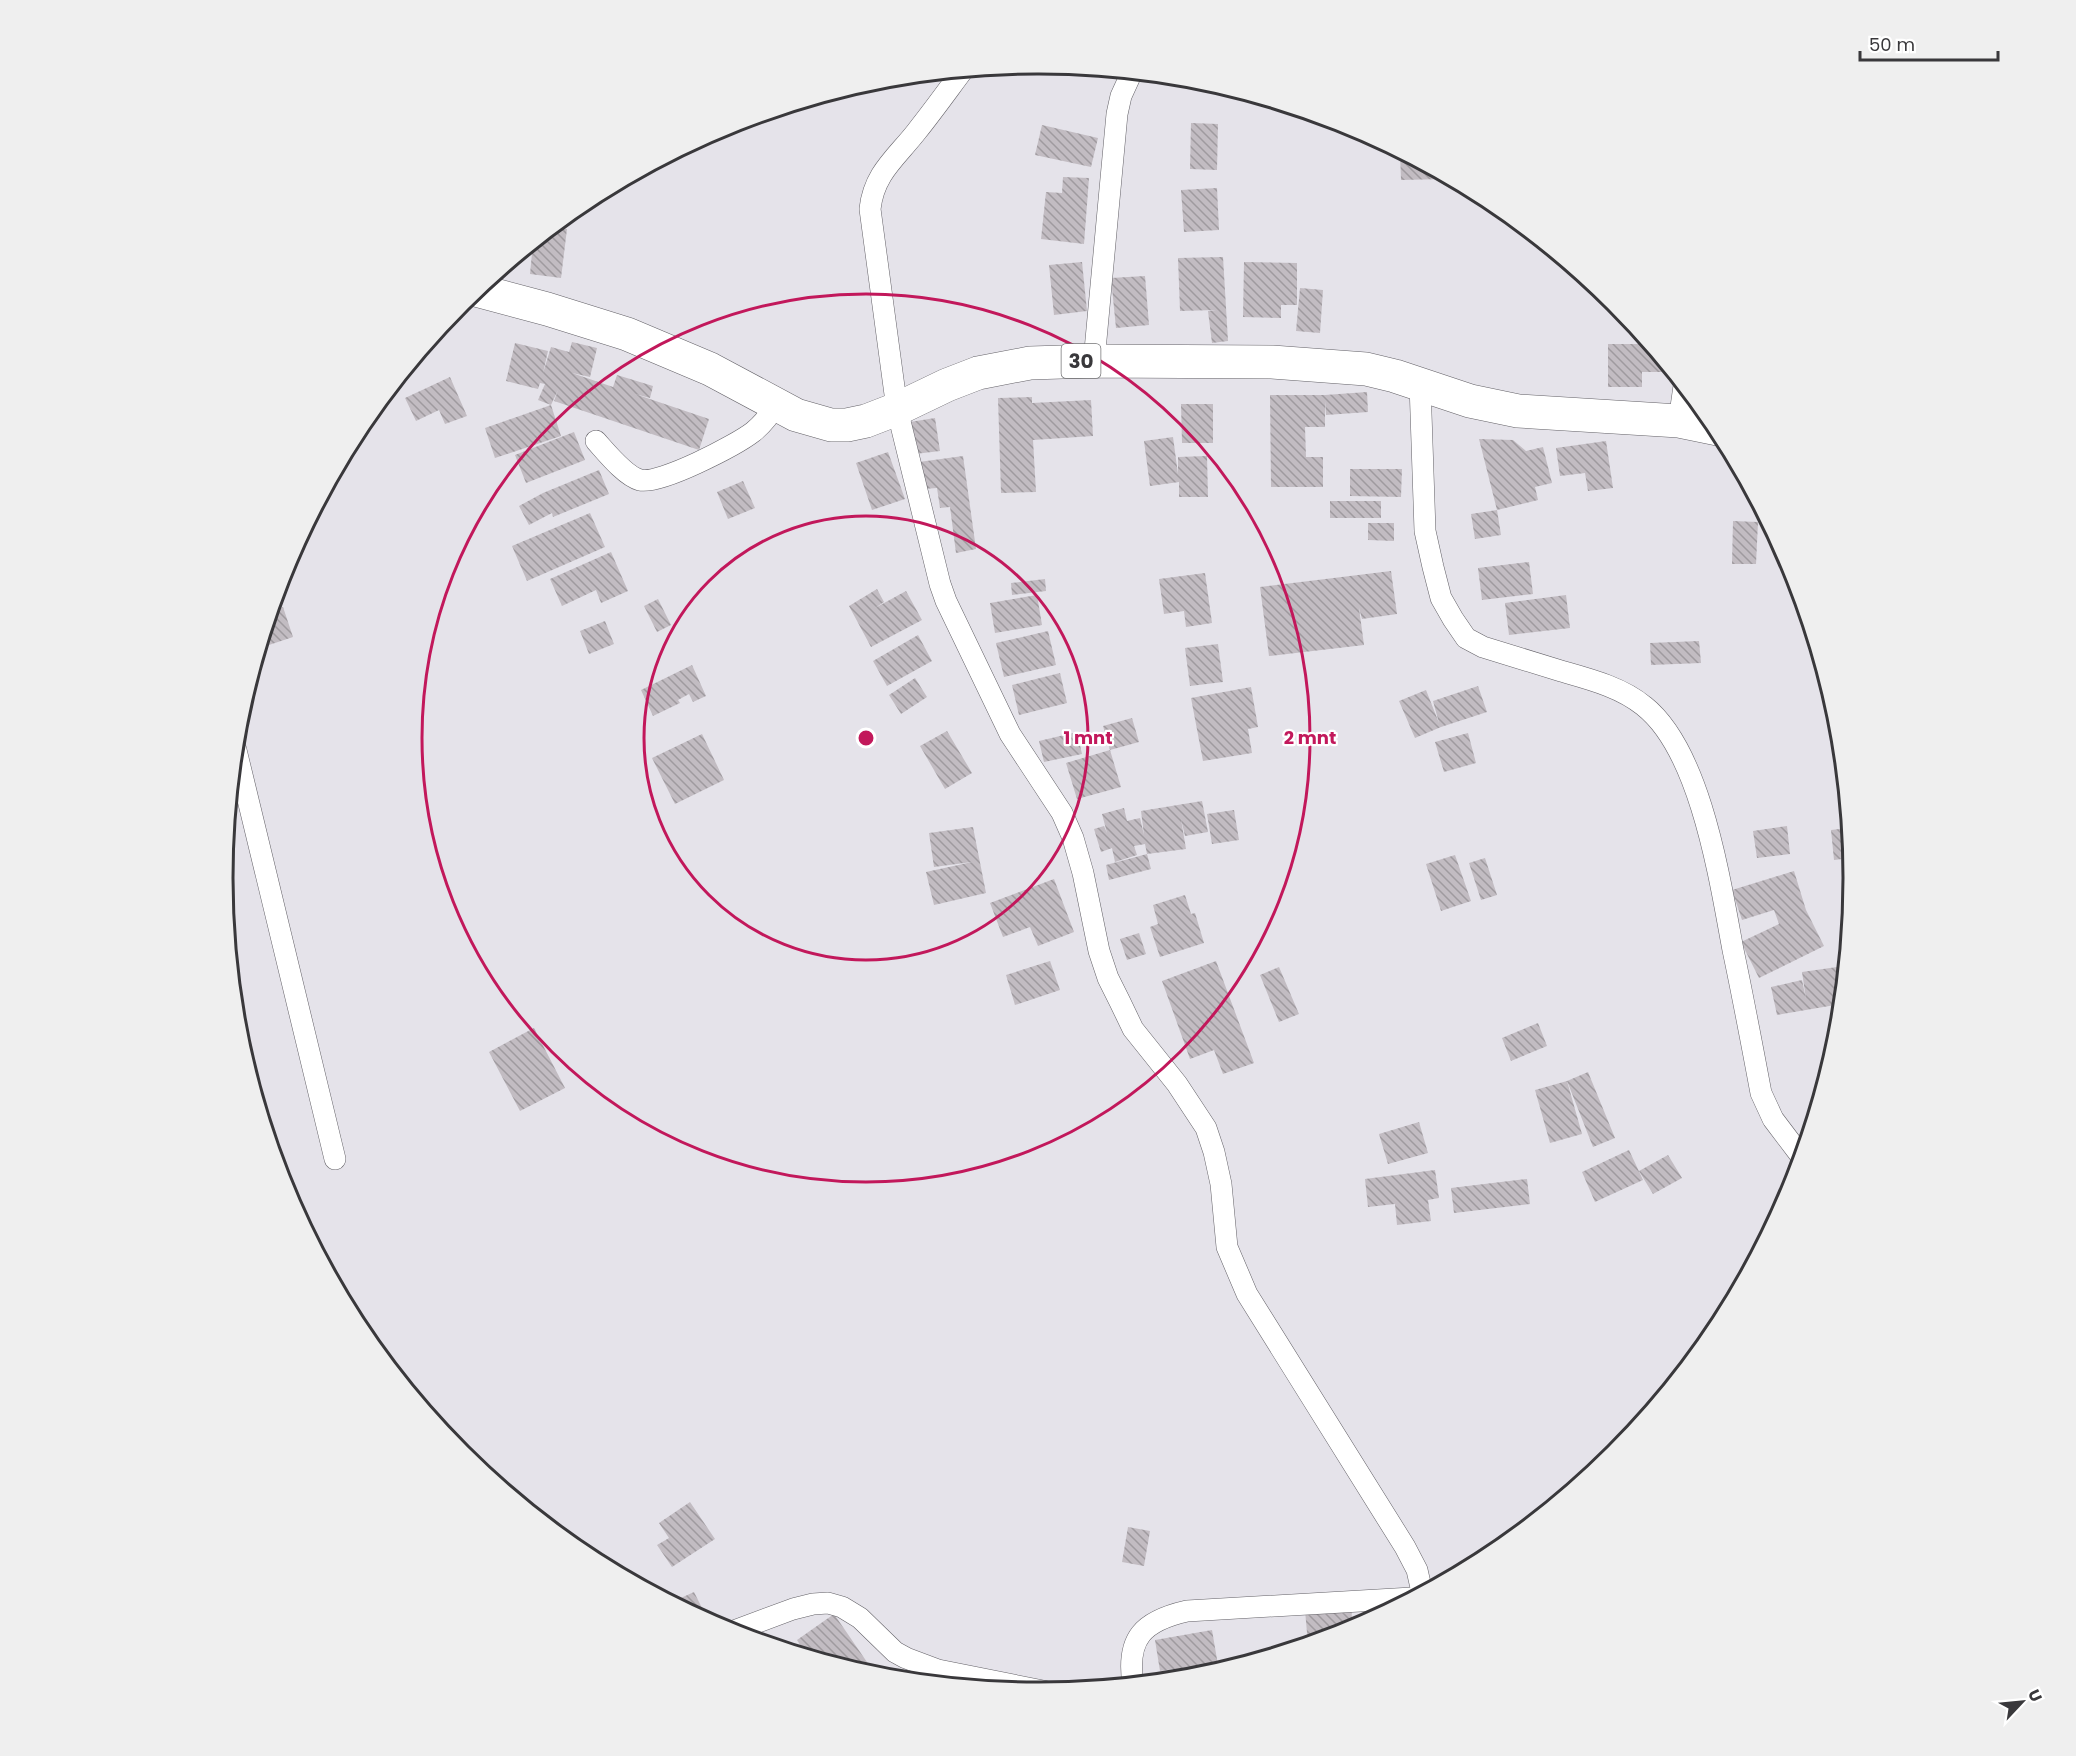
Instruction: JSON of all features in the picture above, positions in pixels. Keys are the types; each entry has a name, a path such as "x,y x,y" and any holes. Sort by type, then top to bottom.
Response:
{"highway":[{"name":"30","path":"487,293 627,334 710,369 796,415 831,425 847,425 866,421 978,373 1030,363 1094,361 1272,362 1329,365 1366,369 1470,401 1518,411 1679,421 1703,426"}],"street":[{"path":"957,78 916,133 883,170 871,194 870,209 897,409 935,568 946,601 1010,734 1062,813 1073,838 1083,873 1099,951 1108,978 1133,1029 1177,1084 1206,1128 1221,1184 1227,1247 1236,1271 1247,1294 1405,1547 1417,1570 1421,1586"},
{"path":"1094,361 1117,114 1121,96 1129,79"},
{"path":"1420,384 1425,531 1441,598 1466,638 1483,647 1597,681 1644,705 1662,723 1695,785 1705,821 1722,888 1761,1093 1773,1119 1795,1149"},
{"path":"1679,421 1682,397"},
{"path":"596,441 626,472 640,480 657,479 680,471 736,443 766,420 776,404"},
{"path":"241,769 335,1160"},
{"path":"1133,1677 1131,1654 1136,1639 1151,1626 1171,1615 1187,1611 1396,1599"},
{"path":"745,1627 793,1609 828,1603 842,1607 860,1618 895,1652 906,1659 938,1670 994,1681"}],"building":[{"path":"1191,123 1218,124 1217,170 1190,169"},
{"path":"1042,125 1098,138 1091,167 1035,155"},
{"path":"1400,159 1437,179 1401,180"},
{"path":"1063,177 1089,178 1084,244 1041,239 1046,192 1062,193"},
{"path":"1217,188 1219,230 1184,232 1181,190"},
{"path":"564,229 567,229 561,278 530,274 532,253"},
{"path":"1223,257 1228,341 1212,343 1208,311 1216,310 1180,311 1178,258"},
{"path":"1082,262 1087,311 1054,315 1049,265"},
{"path":"1244,262 1297,263 1297,305 1281,305 1281,318 1243,317"},
{"path":"1145,276 1149,325 1116,328 1111,278"},
{"path":"1300,288 1323,290 1320,333 1296,331"},
{"path":"572,342 597,348 590,377 572,373 613,387 617,375 653,386 650,398 635,394 709,419 699,450 554,401 558,390 551,405 538,400 545,384 540,383 538,389 506,381 515,343 548,351 543,373 551,347 569,352"},
{"path":"1608,344 1639,344 1663,372 1642,372 1642,387 1608,387"},
{"path":"450,377 467,416 445,424 439,410 416,421 405,398"},
{"path":"1367,392 1368,412 1326,415 1325,401 1325,427 1305,427 1306,457 1323,457 1323,487 1271,487 1270,395"},
{"path":"1032,397 1032,403 1091,400 1093,436 1033,440 1036,492 1001,493 998,398"},
{"path":"1181,404 1213,404 1213,443 1182,443"},
{"path":"551,405 561,436 495,458 485,428"},
{"path":"935,418 940,451 915,454 910,422"},
{"path":"574,432 585,460 526,483 515,455"},
{"path":"1173,437 1178,474 1178,457 1207,456 1208,497 1179,497 1179,482 1150,486 1144,441"},
{"path":"1479,439 1513,440 1526,451 1543,447 1552,483 1535,487 1538,500 1497,510"},
{"path":"1606,441 1613,488 1588,491 1585,473 1560,476 1556,448"},
{"path":"888,452 905,499 872,510 856,463"},
{"path":"963,456 976,549 956,553 950,507 940,508 937,488 923,489 919,462"},
{"path":"1350,469 1402,469 1401,497 1350,496"},
{"path":"599,470 609,494 553,517 552,513 529,525 519,506 543,493"},
{"path":"743,481 755,508 728,519 717,492"},
{"path":"1330,501 1381,501 1381,518 1330,518"},
{"path":"1497,510 1501,535 1475,539 1471,514"},
{"path":"590,513 605,547 527,581 512,546"},
{"path":"1733,521 1758,522 1756,564 1732,564"},
{"path":"1368,523 1394,523 1394,541 1368,540"},
{"path":"611,552 628,591 601,603 596,590 562,606 550,579"},
{"path":"1529,562 1533,594 1482,600 1478,568"},
{"path":"1391,571 1397,614 1362,619 1359,608 1364,645 1269,656 1260,587"},
{"path":"1205,573 1212,623 1186,627 1184,611 1164,614 1159,579"},
{"path":"1045,579 1046,591 1012,595 1011,583"},
{"path":"877,589 884,602 875,608 906,591 922,620 871,647 849,606"},
{"path":"1037,595 1042,625 995,633 990,603"},
{"path":"1566,595 1570,628 1509,635 1505,603"},
{"path":"658,599 671,625 657,632 644,606"},
{"path":"283,607 293,637 268,645 276,619 280,608"},
{"path":"605,621 614,644 589,654 580,631"},
{"path":"1048,631 1056,665 1004,677 996,643"},
{"path":"918,635 932,661 887,686 873,661"},
{"path":"1699,641 1701,663 1651,665 1650,643"},
{"path":"1218,644 1223,682 1190,686 1185,648"},
{"path":"692,665 706,696 693,702 689,694 678,700 680,703 653,716 641,690"},
{"path":"1060,673 1067,703 1019,715 1012,685"},
{"path":"915,678 927,697 901,714 889,695"},
{"path":"1478,686 1487,712 1415,738 1399,701 1426,690 1439,723 1433,701"},
{"path":"1251,687 1258,727 1248,729 1252,753 1203,761 1191,698"},
{"path":"1132,718 1139,742 1110,750 1103,726"},
{"path":"947,731 972,773 945,789 920,746"},
{"path":"1077,732 1082,754 1044,762 1039,741"},
{"path":"1468,733 1476,763 1444,772 1435,742"},
{"path":"702,734 724,780 675,804 652,758"},
{"path":"1110,750 1121,787 1077,799 1066,763"},
{"path":"1202,801 1208,832 1185,836 1181,819 1186,849 1147,854 1145,844 1134,846 1137,855 1115,862 1112,848 1101,852 1094,829 1104,826 1107,833 1102,814 1124,808 1127,821 1140,818 1144,835 1141,811"},
{"path":"1234,810 1239,840 1212,844 1207,814"},
{"path":"1787,826 1790,854 1757,858 1753,831"},
{"path":"973,827 986,893 934,905 926,872 972,862 934,867 929,833"},
{"path":"1841,829 1842,859 1834,860 1831,830"},
{"path":"1147,854 1151,869 1109,880 1106,865"},
{"path":"1455,855 1471,901 1441,911 1426,864"},
{"path":"1485,858 1497,895 1481,900 1469,863"},
{"path":"1794,871 1806,910 1824,946 1759,978 1741,942 1779,924 1774,910 1742,920 1732,890"},
{"path":"1054,879 1074,932 1038,946 1030,927 1003,937 990,903"},
{"path":"1185,895 1191,914 1195,913 1204,943 1160,957 1150,927 1158,924 1153,905"},
{"path":"1139,933 1146,954 1127,960 1120,939"},
{"path":"1050,961 1060,990 1015,1005 1006,975"},
{"path":"1216,961 1254,1063 1223,1074 1214,1050 1190,1059 1162,981"},
{"path":"1279,967 1299,1014 1279,1022 1260,975"},
{"path":"1837,967 1832,1006 1777,1015 1771,987 1802,980 1806,999 1802,972"},
{"path":"1538,1023 1547,1046 1511,1061 1502,1038"},
{"path":"534,1028 565,1088 520,1111 489,1052"},
{"path":"1588,1072 1615,1138 1593,1147 1567,1081"},
{"path":"1567,1081 1582,1134 1550,1143 1535,1090"},
{"path":"1419,1122 1428,1153 1388,1164 1379,1134"},
{"path":"1629,1150 1643,1180 1595,1202 1582,1172"},
{"path":"1668,1155 1682,1178 1653,1194 1639,1171"},
{"path":"1435,1170 1439,1198 1428,1200 1431,1221 1397,1225 1395,1204 1368,1207 1365,1179"},
{"path":"1527,1179 1530,1204 1454,1213 1451,1188"},
{"path":"690,1502 715,1539 672,1567 657,1545 669,1538 659,1523"},
{"path":"1128,1527 1150,1531 1144,1566 1122,1562"},
{"path":"694,1592 702,1609 682,1600 679,1599"},
{"path":"1351,1607 1352,1618 1307,1636 1305,1610"},
{"path":"834,1614 868,1664 801,1646 797,1640"},
{"path":"1212,1630 1217,1662 1173,1671 1160,1671 1155,1640"}]}
